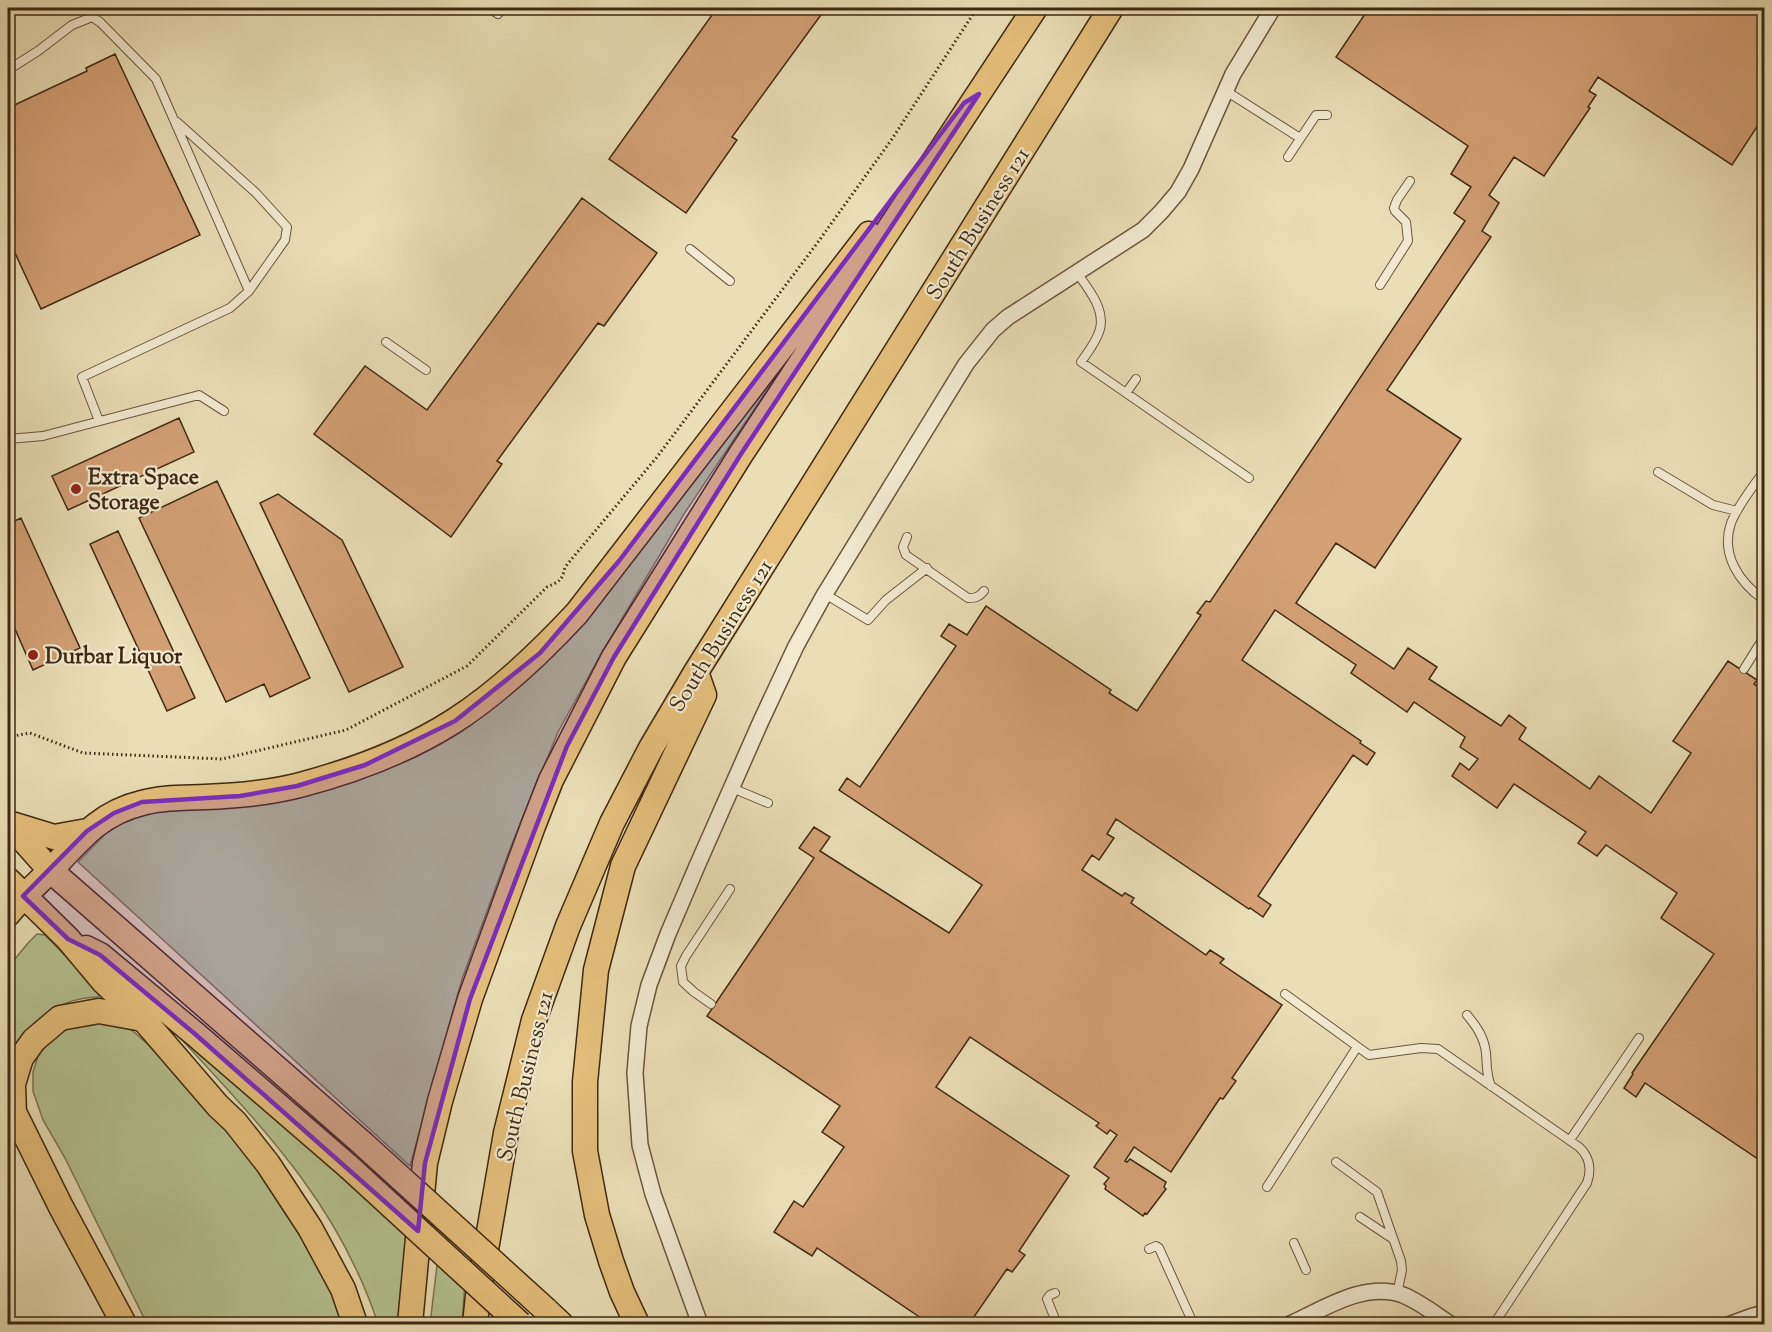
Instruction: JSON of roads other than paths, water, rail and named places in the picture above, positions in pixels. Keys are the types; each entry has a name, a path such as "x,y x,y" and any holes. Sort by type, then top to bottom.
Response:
{"main road":[{"path":"410,1324 425,1163 440,1101 470,999 551,780 614,657 741,454 1035,8"},
{"name":"South Business 121","path":"475,1324 506,1133 534,1020 568,926 612,823 651,748 696,672 1111,8"},
{"path":"8,914 15,888 50,870 87,831 114,813 142,802 240,796 297,786 365,765 414,743 454,721 540,653 577,613 945,134 964,103 978,94"},
{"path":"637,1324 622,1292 597,1215 585,1151 585,1082 596,970 622,866 704,695 696,672"},
{"path":"8,823 54,837 87,831"},
{"path":"8,823 50,870 361,1142 553,1317"},
{"path":"15,888 68,939 104,982 143,1019 218,1106 235,1122 268,1164 310,1228 343,1289 355,1324"},
{"path":"68,939 100,955 195,1034 349,1167 520,1324"},
{"path":"124,1324 11,1107 13,1084 21,1058 34,1040 60,1018 99,1011 143,1019"}],"street":[{"path":"700,1324 653,1194 642,1153 637,1120 635,1073 639,1026 649,985 668,934 781,678 825,594 966,364 979,346 1008,317 1143,230 1161,212 1178,192 1191,169 1233,74 1268,10"},
{"path":"1290,1324 1339,1300 1362,1293 1390,1292 1423,1305 1450,1324"},
{"path":"1731,1324 1764,1313"}],"lane":[{"path":"489,8 498,14 503,8"},
{"path":"8,70 72,25 92,17 100,22 156,79 249,291"},
{"path":"1226,91 1300,138"},
{"path":"1288,157 1316,115 1328,115"},
{"path":"99,421 82,377 230,308 249,291 285,240 287,227 256,193 173,119"},
{"path":"1380,285 1408,241 1406,222 1394,208 1410,181"},
{"path":"690,249 730,281"},
{"path":"1077,273 1097,304 1101,318 1100,329 1081,362 1249,478"},
{"path":"386,342 426,370"},
{"path":"1126,393 1136,379"},
{"path":"8,439 43,436 199,395 224,411"},
{"path":"1764,471 1730,525 1729,542 1731,559 1738,575 1753,592 1764,600"},
{"path":"1658,472 1713,505 1737,512"},
{"path":"907,537 903,547 906,555 968,598 975,598 984,591"},
{"path":"825,594 868,620 886,600 927,568"},
{"path":"1744,669 1764,636"},
{"path":"732,788 768,803"},
{"path":"711,1004 683,982 681,966 695,939 730,889"},
{"path":"1285,994 1368,1055 1421,1048 1438,1049 1579,1146 1587,1157 1589,1178 1494,1324"},
{"path":"1467,1015 1482,1036 1491,1086"},
{"path":"1570,1140 1639,1038"},
{"path":"1267,1187 1357,1047"},
{"path":"1336,1162 1377,1192 1402,1270 1397,1294"},
{"path":"1360,1217 1394,1240"},
{"path":"1294,1243 1306,1270"},
{"path":"1149,1249 1156,1246 1159,1248 1192,1321"},
{"path":"1055,1293 1047,1299 1057,1324"}],"place":[{"name":"Extra Space Storage","path":"76,489"},
{"name":"Durbar Liquor","path":"33,655"}]}
